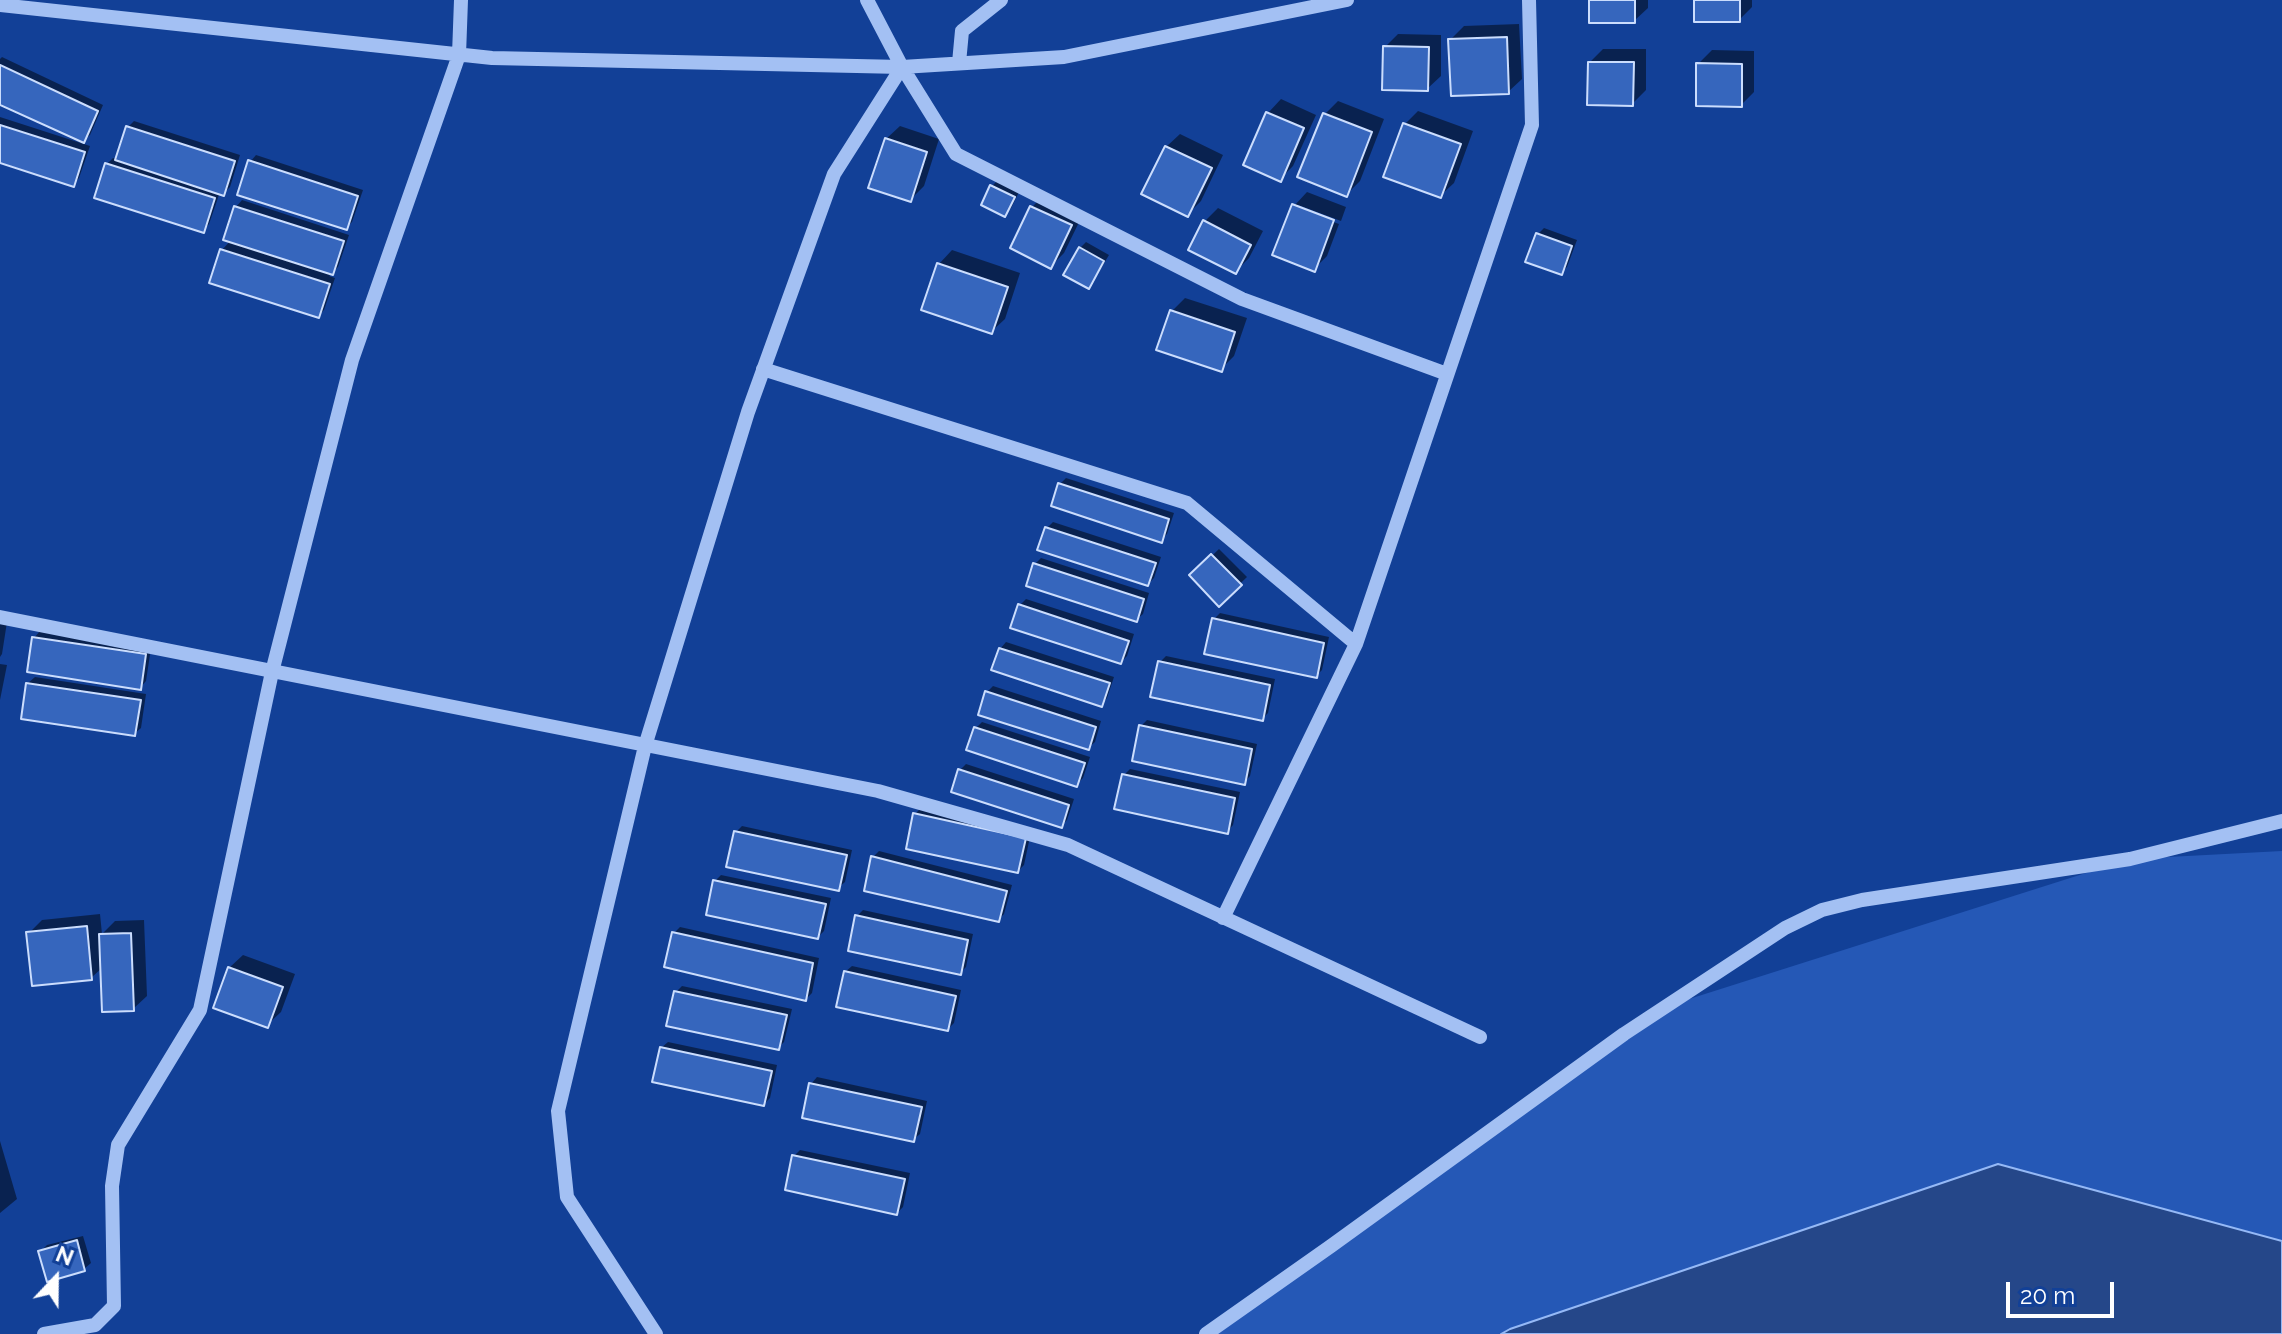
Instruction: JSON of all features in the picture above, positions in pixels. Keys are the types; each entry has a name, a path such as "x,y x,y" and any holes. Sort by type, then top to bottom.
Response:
{"street":[{"path":"44,1334 100,1330 114,1306 112,1186 118,1145 200,1010 272,672 352,360 459,55 461,0"},
{"path":"867,0 902,67 956,154 1242,299 1447,374"},
{"path":"959,63 962,31 1001,0"},
{"path":"0,5 492,58 902,67 1064,57 1347,0"},
{"path":"1223,918 1356,644 1532,125 1529,0"},
{"path":"656,1334 567,1197 558,1111 645,746 763,369 834,174 902,67"},
{"path":"763,369 1187,503 1356,644"},
{"path":"0,617 878,791 1068,845 1480,1037"},
{"path":"1206,1334 1624,1034 1785,928 1822,910 1862,900 2130,859 2282,821"}],"shaded area":[{"path":"2282,851 2282,1334 1212,1334 1664,1007 2130,859"},
{"path":"1998,1164 2282,1241 2282,1334 1501,1334 1510,1329"}],"building":[{"path":"1589,0 1635,0 1635,23 1589,23"},
{"path":"1694,0 1740,0 1740,22 1694,22"},
{"path":"1507,37 1509,94 1451,96 1448,39"},
{"path":"1383,46 1429,47 1428,91 1382,90"},
{"path":"1588,62 1634,62 1633,106 1587,105"},
{"path":"1696,63 1742,64 1742,107 1696,106"},
{"path":"0,65 98,111 84,143 0,105"},
{"path":"1266,112 1304,128 1281,182 1243,165"},
{"path":"1323,113 1372,132 1347,197 1297,177"},
{"path":"1403,123 1461,144 1441,198 1383,177"},
{"path":"0,125 85,152 74,187 0,163"},
{"path":"126,126 235,161 224,196 115,160"},
{"path":"885,138 927,152 911,202 868,188"},
{"path":"1165,146 1212,168 1188,217 1141,194"},
{"path":"248,160 358,196 347,230 237,195"},
{"path":"105,163 215,198 204,233 94,198"},
{"path":"990,185 1015,197 1005,217 981,205"},
{"path":"1292,204 1334,220 1315,272 1272,255"},
{"path":"234,206 344,241 333,275 223,240"},
{"path":"1030,206 1072,225 1051,269 1010,248"},
{"path":"1203,220 1251,245 1236,274 1188,250"},
{"path":"1536,233 1572,246 1562,275 1525,262"},
{"path":"1079,247 1104,261 1089,289 1063,275"},
{"path":"220,249 330,284 319,318 209,283"},
{"path":"937,263 1008,287 992,334 921,310"},
{"path":"1170,310 1235,332 1222,372 1156,350"},
{"path":"1058,483 1169,519 1162,543 1051,506"},
{"path":"1045,527 1156,563 1148,586 1037,550"},
{"path":"1211,554 1242,585 1219,607 1189,575"},
{"path":"1033,563 1144,599 1137,622 1026,586"},
{"path":"1018,604 1129,641 1121,664 1010,628"},
{"path":"1212,618 1324,643 1317,678 1204,654"},
{"path":"32,637 146,654 141,690 27,672"},
{"path":"999,648 1110,683 1102,707 991,670"},
{"path":"1158,661 1270,685 1263,721 1150,697"},
{"path":"26,683 141,700 135,736 21,719"},
{"path":"985,691 1096,727 1089,750 978,715"},
{"path":"1139,725 1252,749 1245,785 1132,761"},
{"path":"974,727 1085,763 1077,787 966,750"},
{"path":"958,769 1069,805 1062,828 951,792"},
{"path":"1122,774 1235,798 1228,834 1114,809"},
{"path":"913,813 1026,838 1018,873 906,849"},
{"path":"734,831 847,855 839,891 726,867"},
{"path":"871,856 1007,891 999,922 864,891"},
{"path":"713,880 826,904 818,939 706,915"},
{"path":"855,915 968,940 961,975 848,951"},
{"path":"87,926 92,980 32,986 26,932"},
{"path":"672,932 813,963 806,1001 664,967"},
{"path":"131,933 134,1011 102,1012 99,934"},
{"path":"228,967 283,987 268,1028 213,1008"},
{"path":"844,971 956,996 948,1031 836,1007"},
{"path":"674,991 787,1015 779,1050 666,1026"},
{"path":"660,1047 772,1071 764,1106 652,1082"},
{"path":"809,1083 922,1107 914,1142 802,1118"},
{"path":"792,1155 905,1179 897,1215 785,1190"},
{"path":"77,1240 85,1271 47,1282 38,1251"}]}
